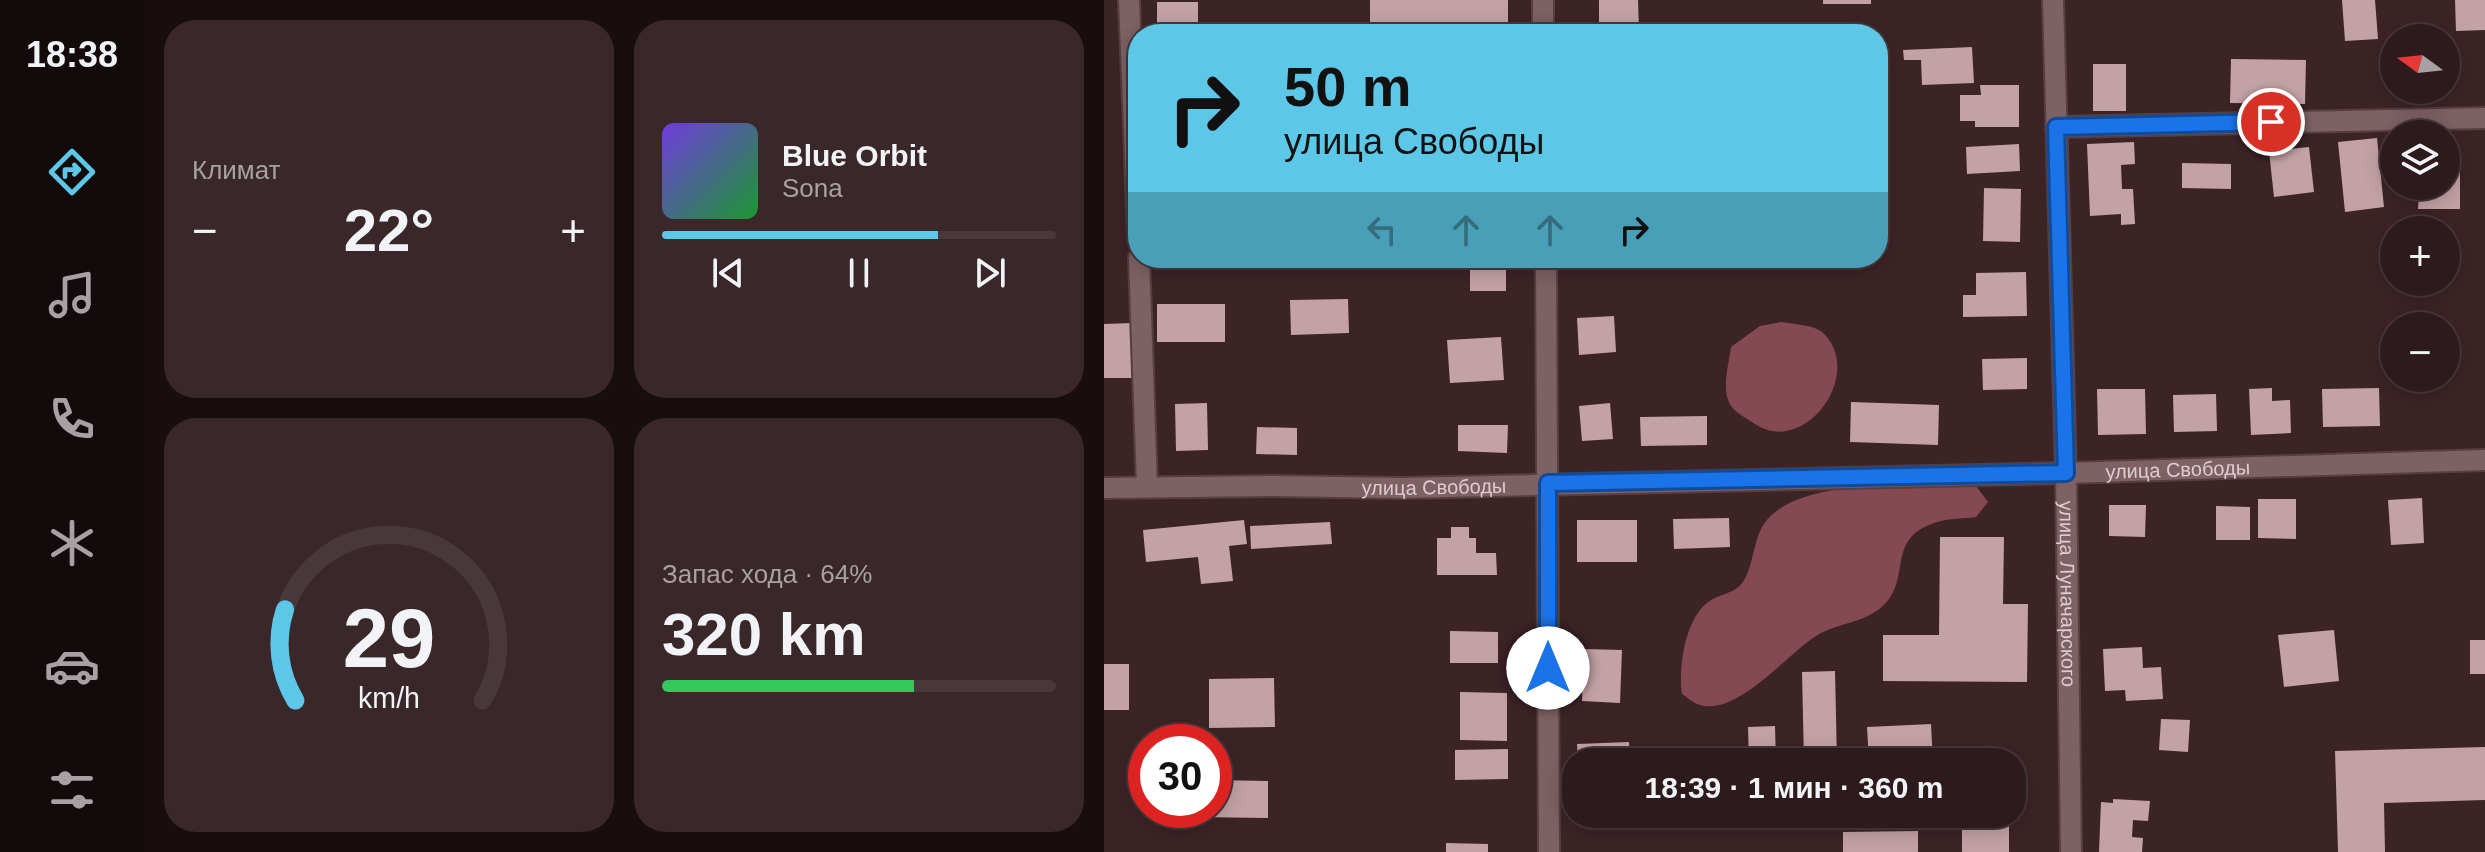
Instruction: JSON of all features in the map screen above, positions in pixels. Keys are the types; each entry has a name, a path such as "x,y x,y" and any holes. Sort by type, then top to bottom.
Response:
{"street":[{"path":"1129,0 1130,24"},
{"path":"1543,0 1543,24"},
{"name":"улица Луначарского","path":"2053,0 2066,473 2071,852"},
{"path":"2056,127 2485,118"},
{"path":"1139,268 1147,486"},
{"path":"1546,268 1549,852"},
{"name":"улица Свободы","path":"1104,488 1402,488 2485,460"}],"shaded area":[{"path":"1781,322 1809,326 1822,332 1834,349 1837,368 1833,388 1823,407 1809,421 1791,430 1772,431 1734,409 1726,394 1726,378 1731,347 1760,326"},
{"path":"1976,486 1988,502 1976,517 1939,521 1918,531 1904,551 1889,599 1878,610 1821,633 1762,681 1729,702 1712,706 1697,704 1682,694 1682,658 1693,621 1707,603 1736,589 1743,582 1760,530 1779,509 1800,499 1853,488"}],"building":[{"path":"1370,0 1508,0 1508,24 1370,24"},
{"path":"1599,0 1638,0 1639,24 1599,24"},
{"path":"1823,0 1871,0 1871,4 1823,4"},
{"path":"2342,0 2375,0 2378,39 2345,41"},
{"path":"2455,0 2485,0 2485,30 2460,31 2460,24 2456,24"},
{"path":"1157,2 1198,2 1198,24 1157,24"},
{"path":"1972,47 1974,83 1922,85 1921,60 1904,60 1903,50"},
{"path":"2231,59 2306,60 2305,104 2230,103"},
{"path":"2093,64 2126,64 2126,111 2093,111"},
{"path":"1980,85 2019,85 2019,127 1975,127 1975,121 1960,121 1960,95 1981,95"},
{"path":"2377,138 2380,200 2383,200 2384,207 2345,212 2338,142"},
{"path":"2134,142 2135,164 2121,165 2122,189 2133,189 2135,224 2121,225 2121,214 2090,216 2087,144"},
{"path":"2019,144 2020,171 1967,174 1966,147"},
{"path":"2309,147 2314,192 2274,197 2269,151"},
{"path":"2182,163 2231,164 2231,189 2182,188"},
{"path":"1984,188 2021,189 2020,242 1983,241"},
{"path":"2419,200 2460,200 2460,209 2418,209"},
{"path":"1470,268 1506,268 1506,291 1470,291"},
{"path":"2026,272 2027,316 1963,317 1963,295 1976,295 1976,273"},
{"path":"1348,299 1349,333 1291,335 1290,300"},
{"path":"1157,304 1225,304 1225,342 1157,342"},
{"path":"1614,316 1616,352 1579,355 1577,318"},
{"path":"1133,323 1134,378 1104,378 1104,324"},
{"path":"1501,337 1504,380 1450,383 1447,340"},
{"path":"2027,358 2027,389 1983,390 1982,359"},
{"path":"2272,388 2272,401 2290,400 2291,433 2251,435 2249,389"},
{"path":"2379,388 2380,426 2323,427 2322,389"},
{"path":"2097,389 2145,389 2146,434 2098,435"},
{"path":"2216,394 2217,431 2174,432 2173,395"},
{"path":"1851,402 1939,405 1938,445 1850,442"},
{"path":"1207,403 1208,450 1176,451 1175,404"},
{"path":"1610,403 1613,439 1582,441 1579,406"},
{"path":"1707,416 1707,445 1641,446 1640,417"},
{"path":"1458,425 1508,425 1507,453 1458,451"},
{"path":"1257,427 1297,428 1297,455 1256,454"},
{"path":"2422,498 2424,543 2391,545 2388,500"},
{"path":"2258,499 2296,499 2296,539 2258,538"},
{"path":"2109,505 2146,505 2145,537 2109,536"},
{"path":"2216,506 2250,507 2250,540 2216,540"},
{"path":"1729,518 1730,547 1674,549 1673,519"},
{"path":"1244,520 1247,544 1229,546 1233,581 1201,584 1198,557 1146,562 1143,530"},
{"path":"1577,520 1637,520 1637,562 1577,562"},
{"path":"1330,522 1332,544 1251,549 1250,526"},
{"path":"1451,527 1469,527 1469,538 1476,538 1476,553 1496,553 1497,575 1437,575 1437,538 1451,538"},
{"path":"1940,537 2004,537 2003,604 2028,604 2027,682 1883,681 1883,635 1939,635"},
{"path":"2334,630 2339,681 2284,687 2278,635"},
{"path":"1450,631 1498,632 1498,663 1450,663"},
{"path":"2470,640 2485,640 2485,674 2470,674"},
{"path":"2142,647 2143,668 2161,667 2163,699 2126,701 2125,690 2105,691 2103,649"},
{"path":"1584,649 1622,650 1620,703 1582,701"},
{"path":"1104,664 1129,664 1129,710 1104,710"},
{"path":"1835,671 1837,748 1804,748 1802,672"},
{"path":"1274,678 1275,727 1232,728 1232,724 1209,724 1209,679"},
{"path":"1460,692 1507,693 1507,741 1460,740"},
{"path":"2161,719 2190,720 2188,752 2159,750"},
{"path":"1931,724 1932,748 1868,748 1867,727"},
{"path":"1775,726 1776,748 1749,748 1748,727"},
{"path":"1629,742 1629,748 1577,748 1577,744"},
{"path":"2485,747 2485,800 2384,803 2385,852 2338,852 2335,751"},
{"path":"1508,749 1508,779 1455,780 1455,750"},
{"path":"1232,780 1268,781 1268,818 1232,818"},
{"path":"2113,799 2150,801 2148,821 2133,820 2132,837 2143,838 2142,852 2099,852 2101,802 2113,803"},
{"path":"1962,828 2009,828 2009,852 1962,852"},
{"path":"1918,831 1918,852 1843,852 1843,832"},
{"path":"1446,843 1488,844 1488,852 1446,852"}],"route":[{"path":"1548,668 1548,483 2066,473 2056,127 2271,122"}]}
